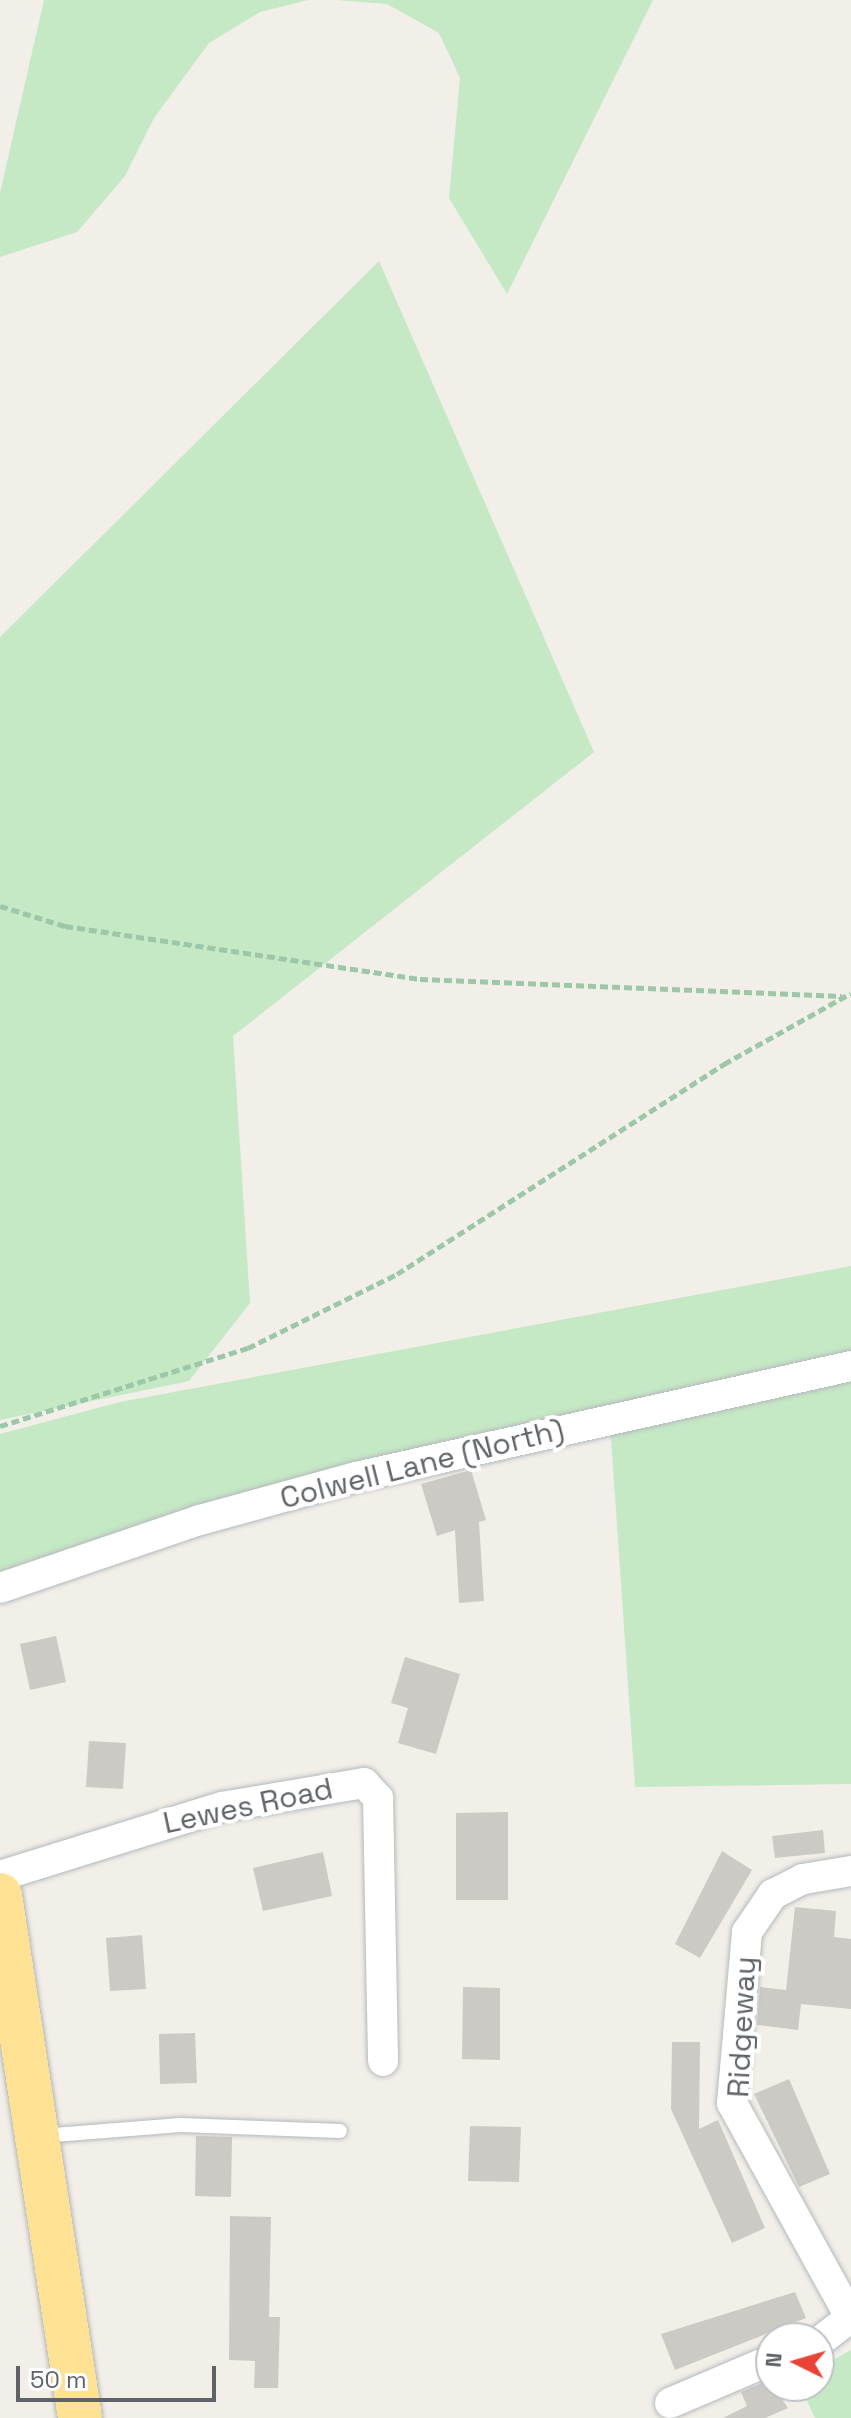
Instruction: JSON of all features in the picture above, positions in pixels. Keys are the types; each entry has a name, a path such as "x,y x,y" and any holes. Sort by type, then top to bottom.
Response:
{"highway":[{"path":"0,1895 41,2136 80,2418"}],"street":[{"name":"Colwell Lane (North)","path":"0,1588 200,1520 356,1477 851,1366"},
{"name":"Lewes Road","path":"0,1876 222,1807 364,1783 378,1798 383,2061"},
{"name":"Ridgeway","path":"850,2319 732,2103 747,1932 773,1894 803,1879 851,1871"},
{"path":"670,2403 755,2367"}],"lane":[{"path":"41,2136 181,2125 340,2131"}],"path":[{"path":"0,906 65,926 420,979 849,995"},
{"path":"0,1426 248,1348 397,1274 724,1064 849,995"}],"green space":[{"path":"44,0 308,0 260,12 209,43 154,118 125,176 77,232 0,257 0,193"},
{"path":"336,0 653,0 507,294 449,198 460,78 439,33 387,4"},
{"path":"379,261 594,752 233,1036 250,1303 189,1381 0,1420 0,637"},
{"path":"851,1266 851,1784 635,1787 609,1409 0,1587 0,1434 120,1402"},
{"path":"851,2350 851,2418 815,2418 808,2402 835,2402 835,2359"}],"building":[{"path":"471,1470 486,1520 479,1522 484,1601 459,1603 455,1530 437,1536 421,1484"},
{"path":"56,1636 66,1682 30,1690 20,1644"},
{"path":"405,1657 460,1674 436,1754 398,1743 408,1708 391,1703"},
{"path":"89,1741 126,1743 123,1789 86,1787"},
{"path":"508,1812 508,1900 456,1900 456,1813"},
{"path":"823,1830 825,1853 775,1858 772,1836"},
{"path":"722,1851 752,1870 700,1958 675,1944"},
{"path":"323,1852 332,1896 263,1911 253,1868"},
{"path":"795,1907 836,1911 834,1937 851,1939 851,2009 801,2004 798,2030 757,2025 760,1987 786,1990"},
{"path":"142,1935 146,1989 110,1991 106,1938"},
{"path":"463,1987 500,1988 500,2060 462,2059"},
{"path":"195,2033 197,2083 160,2084 159,2034"},
{"path":"672,2042 700,2042 699,2129 718,2120 765,2228 732,2243 671,2109"},
{"path":"789,2079 830,2174 799,2187 754,2094"},
{"path":"470,2126 521,2127 519,2182 468,2181"},
{"path":"196,2136 232,2137 231,2197 195,2196"},
{"path":"230,2216 271,2217 269,2317 280,2317 278,2388 254,2388 255,2361 229,2360"},
{"path":"795,2292 806,2318 796,2322 755,2322 755,2338 675,2370 661,2334"},
{"path":"755,2386 755,2402 784,2402 788,2408 765,2418 723,2418 747,2406 741,2392"}]}
